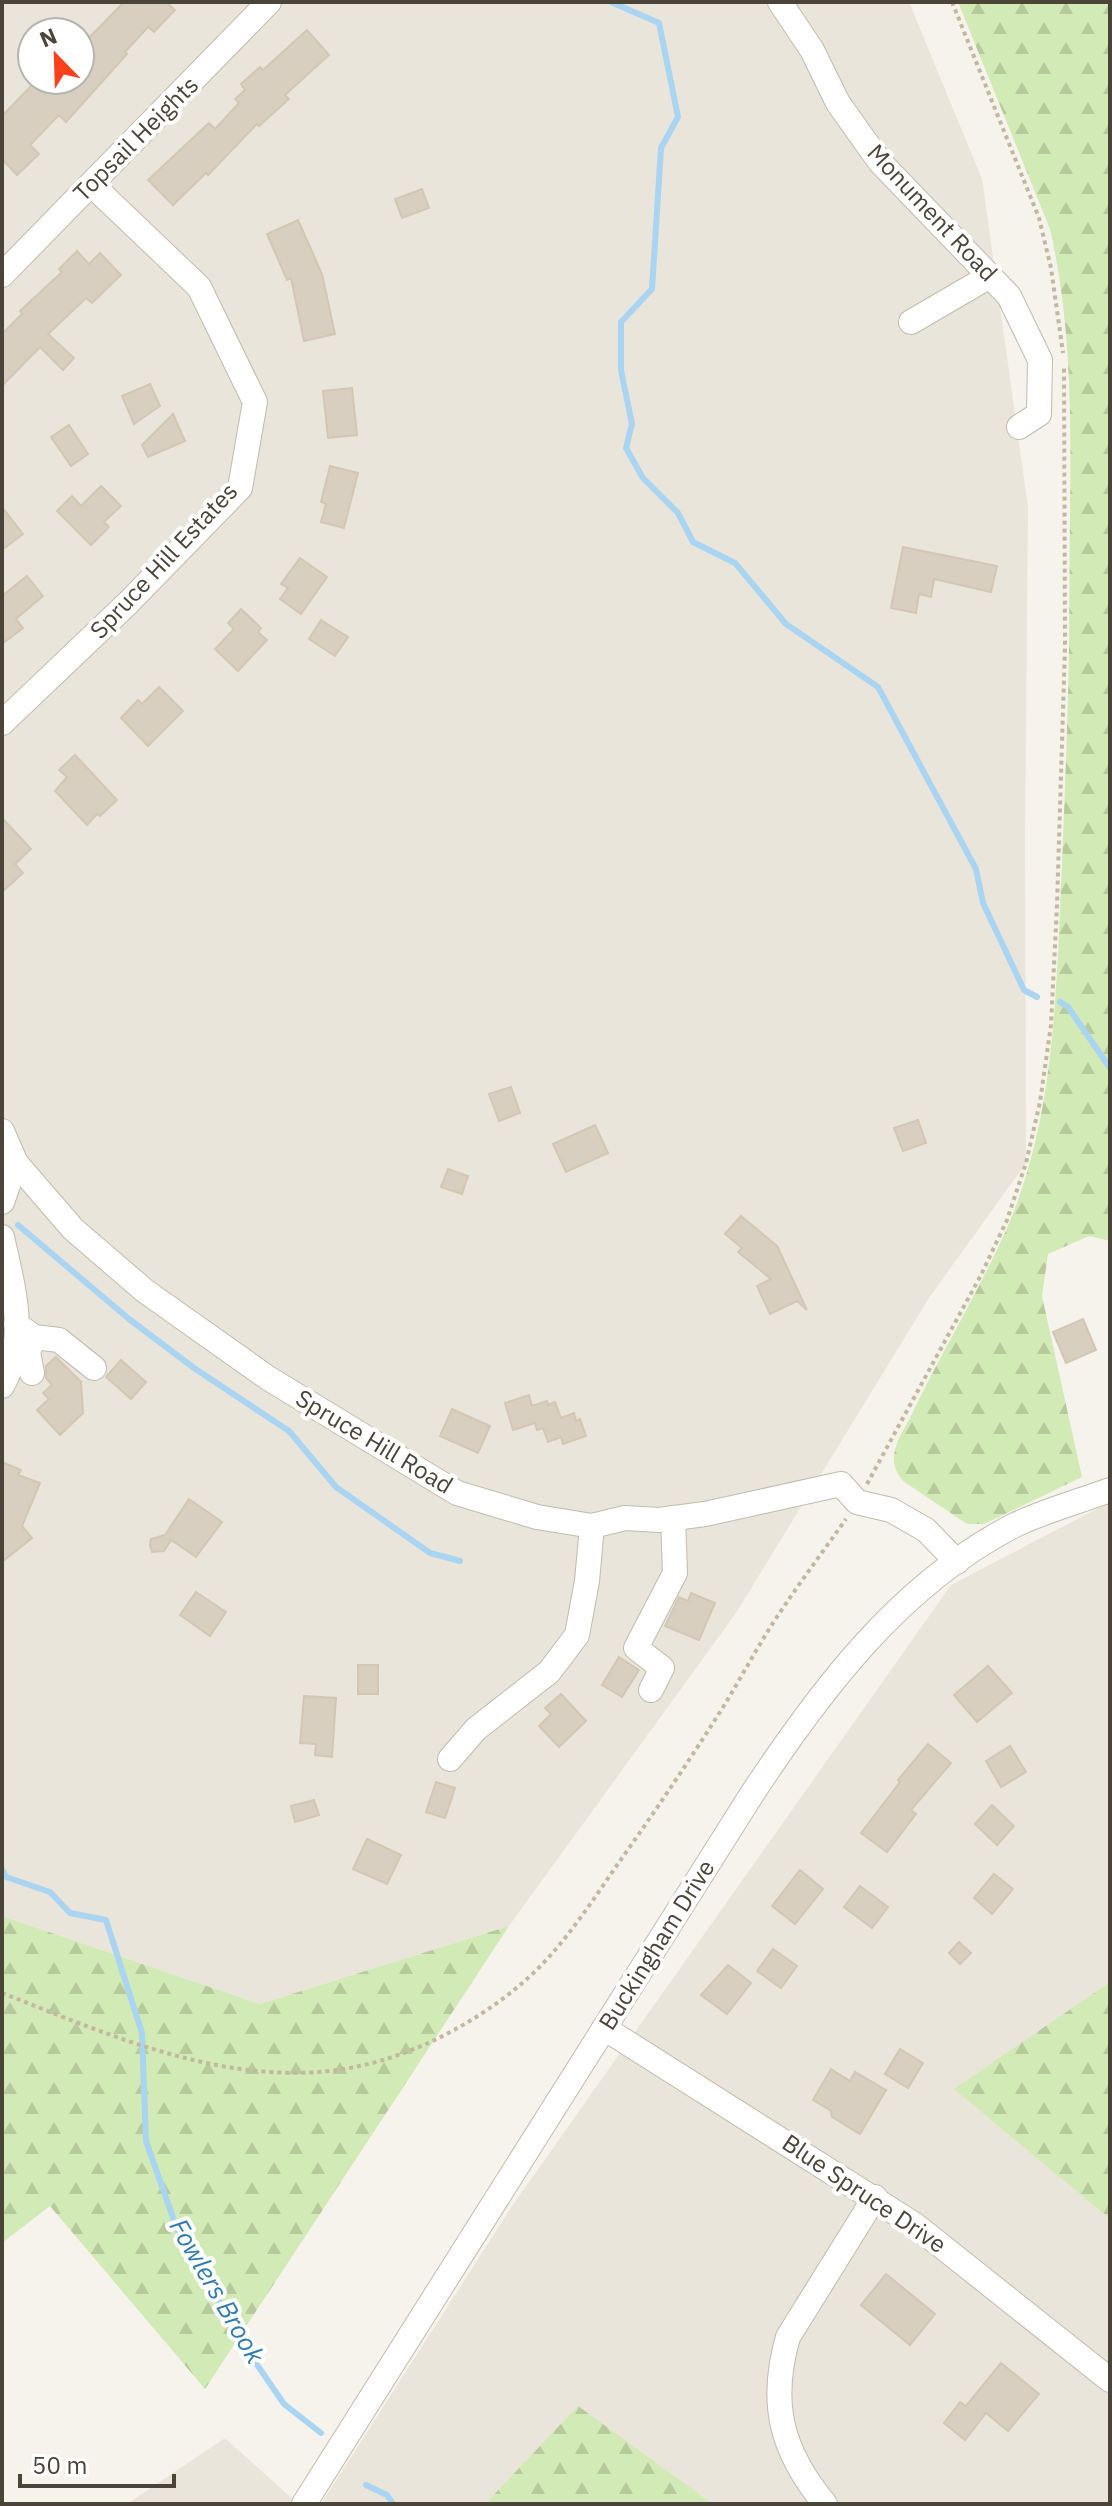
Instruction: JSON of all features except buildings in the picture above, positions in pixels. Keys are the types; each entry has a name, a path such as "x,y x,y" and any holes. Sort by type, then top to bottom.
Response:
{"street":[{"name":"Topsail Heights","path":"2,275 269,2"},
{"name":"Monument Road","path":"780,2 812,50 838,103 880,162 1009,296 1040,360 1039,414 1019,427"},
{"name":"Spruce Hill Estates","path":"2,723 128,603 240,488 255,402 199,287 91,184"},
{"path":"911,322 990,276"},
{"name":"Spruce Hill Road","path":"2,1131 16,1163 73,1229 145,1291 268,1378 457,1493 537,1517 592,1526 625,1518 705,1514 841,1484 857,1502 891,1510 926,1530 957,1562"},
{"path":"2,1202 16,1163"},
{"path":"2,1237 32,1373"},
{"path":"25,1331 59,1340 94,1368"},
{"path":"2,1386 13,1366 25,1331"},
{"name":"Buckingham Drive","path":"304,2504 752,1794 811,1707 871,1638 908,1602 957,1562 1015,1525 1110,1490"},
{"path":"651,1690 662,1668 636,1648 675,1573 673,1518"},
{"path":"450,1759 476,1729 549,1672 577,1635 587,1581 592,1526"},
{"name":"Blue Spruce Drive","path":"604,2028 875,2197 957,2256 1110,2380"},
{"path":"825,2504 805,2477 788,2442 778,2390 781,2363 788,2337 875,2197"}],"path":[{"path":"952,2 1047,244 1059,315 1066,386 1064,676 1057,905 1048,1043"}],"shaded area":[{"path":"2,2 909,2 982,179 1028,507 1026,1163 929,1298 736,1613 509,1926 260,2004 2,1916"},
{"path":"1110,1502 1110,1982 955,2089 1110,2219 1110,2504 713,2504 578,2407 485,2504 321,2504 512,2206 951,1585"},
{"path":"225,2438 298,2504 127,2504"}],"green space":[{"path":"958,2 1110,2 1110,1241 1089,1236 1048,1254 1042,1296 1082,1477 984,1524 967,1524 903,1481 894,1458 900,1436 981,1282 1018,1201 1030,1164 1046,1088 1057,973 1065,779 1070,409 1063,301 1050,229"},
{"path":"2,1916 260,2004 509,1926 205,2389 50,2206 2,2243"},
{"path":"1110,1982 1110,2219 954,2089"},
{"path":"578,2406 713,2504 485,2504"}],"waterway":[{"path":"611,2 659,23 678,117 661,148 652,289 621,322 621,370 632,424 626,448 643,478 678,513 693,542 735,563 786,624 878,687 976,869 983,903 1024,990 1037,997"},
{"path":"1060,1002 1068,1007 1110,1068"},
{"path":"18,1225 129,1319 194,1368 289,1431 336,1487 430,1553 460,1561"},
{"name":"Fowlers Brook","path":"2,1869 6,1877 50,1892 70,1913 106,1920 142,2033 146,2141 177,2229 249,2353 284,2404 321,2433"},
{"name":"Fowlers Brook","path":"366,2485 387,2495 393,2504"}]}
